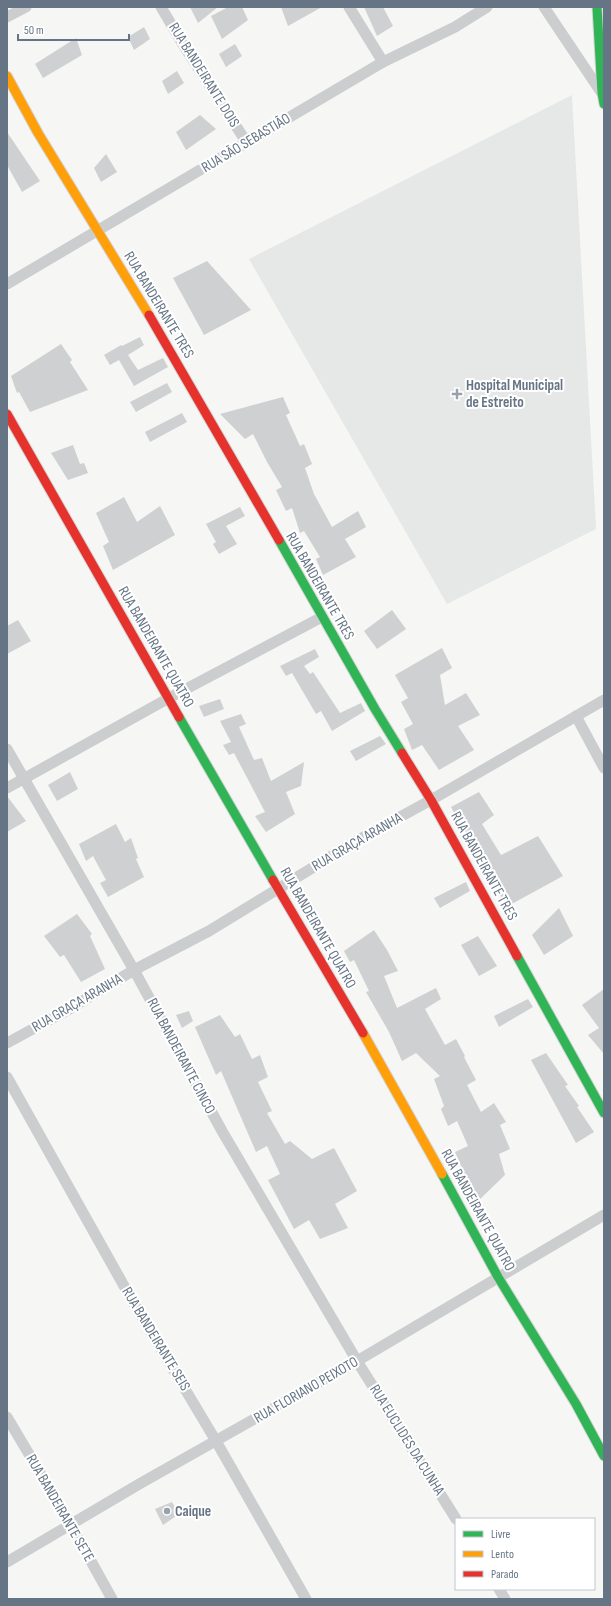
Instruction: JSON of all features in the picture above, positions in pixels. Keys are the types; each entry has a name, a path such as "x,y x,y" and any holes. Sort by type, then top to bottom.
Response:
{"street":[{"path":"7,17 26,7"},
{"name":"RUA BANDEIRANTE DOIS","path":"161,7 184,46 247,143"},
{"path":"349,7 383,62"},
{"name":"RUA SÃO SEBASTIÃO","path":"7,284 383,62 455,27 487,7"},
{"path":"544,7 603,97"},
{"path":"597,7 603,97"},
{"name":"RUA BANDEIRANTE TRES","path":"7,76 38,133 99,231 185,375 375,709 431,800 604,1113"},
{"name":"RUA BANDEIRANTE QUATRO","path":"7,414 225,798 376,1055 498,1277 576,1404 604,1456"},
{"path":"7,788 169,698 322,617"},
{"name":"RUA GRAÇA ARANHA","path":"7,1043 66,1011 134,970 209,930 358,840 431,800 604,700"},
{"path":"576,716 604,768"},
{"name":"RUA BANDEIRANTE CINCO","path":"7,749 134,970 222,1131 357,1361"},
{"name":"RUA BANDEIRANTE SEIS","path":"7,1077 133,1302 216,1441 306,1599"},
{"name":"RUA FLORIANO PEIXOTO","path":"7,1562 141,1483 357,1361 604,1215"},
{"name":"RUA EUCLIDES DA CUNHA","path":"357,1361 455,1518"},
{"name":"RUA BANDEIRANTE SETE","path":"7,1417 71,1525 112,1599"},
{"path":"500,1590 505,1599"}],"shaded area":[{"name":"Hospital Municipal de Estreito","path":"572,95 596,529 447,604 249,259"}],"building":[{"path":"190,7 218,7 198,23"},
{"path":"228,7 242,7 248,20 222,39 211,16"},
{"path":"281,7 322,7 288,26"},
{"path":"364,7 383,7 393,26 377,36"},
{"path":"144,27 150,39 134,50 128,37"},
{"path":"76,38 82,55 43,78 35,64"},
{"path":"235,44 242,56 226,67 219,54"},
{"path":"177,71 184,83 168,94 162,81"},
{"path":"200,115 216,129 186,150 176,132"},
{"path":"7,132 40,181 22,192 7,165"},
{"path":"106,154 117,172 101,182 94,168"},
{"path":"207,261 251,310 204,335 173,278"},
{"path":"140,337 144,345 128,355 138,370 163,358 168,367 134,386 119,360 110,365 104,355 121,345 122,346"},
{"path":"61,344 72,360 70,362 88,390 30,412 19,392 17,393 11,376"},
{"path":"167,383 172,392 136,412 130,402"},
{"path":"283,397 290,413 286,415 300,446 304,444 312,464 305,468 314,494 332,527 358,511 366,527 345,539 356,557 323,575 316,559 320,557 304,531 300,533 292,508 286,511 276,490 282,487 253,434 245,439 220,414"},
{"path":"182,413 187,422 150,442 145,432"},
{"path":"73,445 80,464 84,463 88,473 68,480 51,453"},
{"path":"124,497 137,522 160,506 175,535 113,570 103,546 109,542 96,513"},
{"path":"240,507 245,516 226,526 237,544 219,554 213,544 216,542 206,524"},
{"path":"392,610 406,629 377,649 364,631"},
{"path":"18,620 31,641 7,654 7,626"},
{"path":"442,648 452,668 440,675 445,705 466,693 480,715 458,726 474,750 439,770 422,745 412,750 404,729 413,724 401,702 408,698 395,675"},
{"path":"315,649 319,657 304,666 310,674 313,672 340,713 361,703 365,711 332,731 321,711 316,714 292,673 286,676 280,666"},
{"path":"220,699 224,709 204,717 199,706"},
{"path":"241,714 246,724 239,727 254,760 262,758 271,781 304,762 301,786 286,792 295,814 266,832 255,816 265,812 234,753 229,755 223,745 231,742 220,721"},
{"path":"380,736 386,744 356,761 350,751"},
{"path":"70,772 78,789 57,801 48,785"},
{"path":"479,792 494,815 482,824 501,855 538,836 563,876 506,907 470,834 467,837 451,807"},
{"path":"7,796 26,821 7,832"},
{"path":"116,824 125,842 131,838 138,858 136,859 144,877 108,897 100,883 106,880 93,856 86,861 79,844"},
{"path":"466,882 470,891 440,908 434,898"},
{"path":"559,908 573,936 544,955 532,935"},
{"path":"77,914 92,934 90,936 105,969 81,982 64,955 60,957 44,936"},
{"path":"374,930 398,971 384,976 397,1008 436,988 441,999 425,1009 445,1045 456,1039 476,1080 467,1085 481,1112 494,1103 506,1122 500,1125 510,1149 499,1154 505,1175 477,1202 455,1152 468,1146 457,1121 448,1126 441,1109 444,1106 434,1079 440,1076 416,1053 402,1061 389,1032 366,992 369,991 354,960 350,962 344,951"},
{"path":"478,936 497,966 479,976 461,945"},
{"path":"604,989 604,1054 588,1035 599,1028 582,1005"},
{"path":"528,999 533,1007 499,1027 494,1016"},
{"path":"189,1011 193,1021 182,1028 176,1015"},
{"path":"220,1015 235,1037 240,1034 252,1059 260,1055 268,1077 258,1082 272,1111 267,1113 285,1144 290,1141 312,1159 334,1148 357,1191 335,1204 348,1228 320,1239 309,1220 294,1229 268,1180 280,1174 267,1146 256,1152 221,1071 216,1075 195,1027"},
{"path":"546,1053 568,1085 565,1086 594,1132 576,1143 531,1060"},
{"name":"Caique","path":"172,1502 179,1514 163,1525 155,1509"}],"traffic: fast":[{"path":"597,7 602,93 604,104"},
{"path":"279,540 375,709 402,753"},
{"path":"179,717 273,880"},
{"path":"517,956 604,1113"},
{"path":"442,1174 498,1277 576,1404 604,1456"}],"traffic: slow":[{"path":"7,76 38,133 149,315"},
{"path":"363,1033 442,1174"}],"traffic: jam":[{"path":"149,315 279,540"},
{"path":"7,414 179,717"},
{"path":"402,753 431,800 517,956"},
{"path":"273,880 363,1033"}],"place":[{"name":"Hospital Municipal de Estreito","path":"457,394"},
{"name":"Caique","path":"167,1511"}]}
